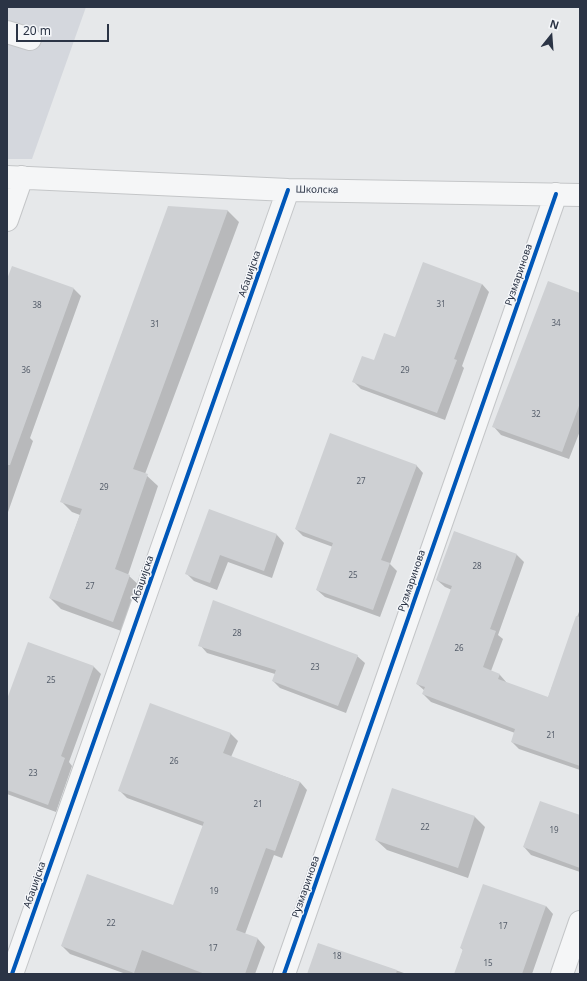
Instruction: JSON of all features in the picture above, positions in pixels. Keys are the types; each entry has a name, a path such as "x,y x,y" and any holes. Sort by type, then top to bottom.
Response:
{"street":[{"path":"7,32 30,40"},
{"path":"7,220 15,177"},
{"name":"Школска","path":"15,177 288,190 580,195"},
{"name":"Абаџијска","path":"12,974 288,190"},
{"name":"Рузмаринова","path":"284,974 556,194"},
{"path":"562,974 580,922"}],"shaded area":[{"path":"7,7 86,7 32,159 7,159"}],"building":[{"path":"168,206 228,210 133,469 148,474 115,569 130,575 113,622 49,598 82,509 60,502"},
{"path":"423,262 482,284 454,359 457,360 437,413 352,382 362,356 374,360 384,333 395,337"},
{"path":"12,266 74,288 10,465 7,465 7,279"},
{"path":"548,281 580,293 580,403 562,452 492,427"},
{"path":"330,433 417,465 381,560 390,563 373,610 316,590 333,543 295,529"},
{"path":"209,509 277,534 264,571 220,555 210,583 185,574"},
{"path":"454,531 517,554 490,629 496,631 483,667 500,674 498,679 548,697 576,616 580,617 580,766 511,742 515,729 422,694 425,687 416,684 452,586 436,580"},
{"path":"213,600 358,655 338,706 272,681 276,670 198,646"},
{"path":"28,642 94,666 61,756 65,758 48,805 7,790 7,699"},
{"path":"150,703 231,733 223,753 300,782 275,851 266,848 236,930 258,938 245,974 205,974 142,950 134,973 61,946 87,874 173,905 204,822 118,791"},
{"path":"392,788 475,816 458,868 375,840"},
{"path":"540,801 580,815 580,868 523,847"},
{"path":"483,884 546,906 522,974 454,974 463,949 460,948"},
{"path":"318,943 397,970 396,974 307,974"}],"cycle path":[{"path":"12,974 288,190"},
{"path":"284,974 556,194"}]}
